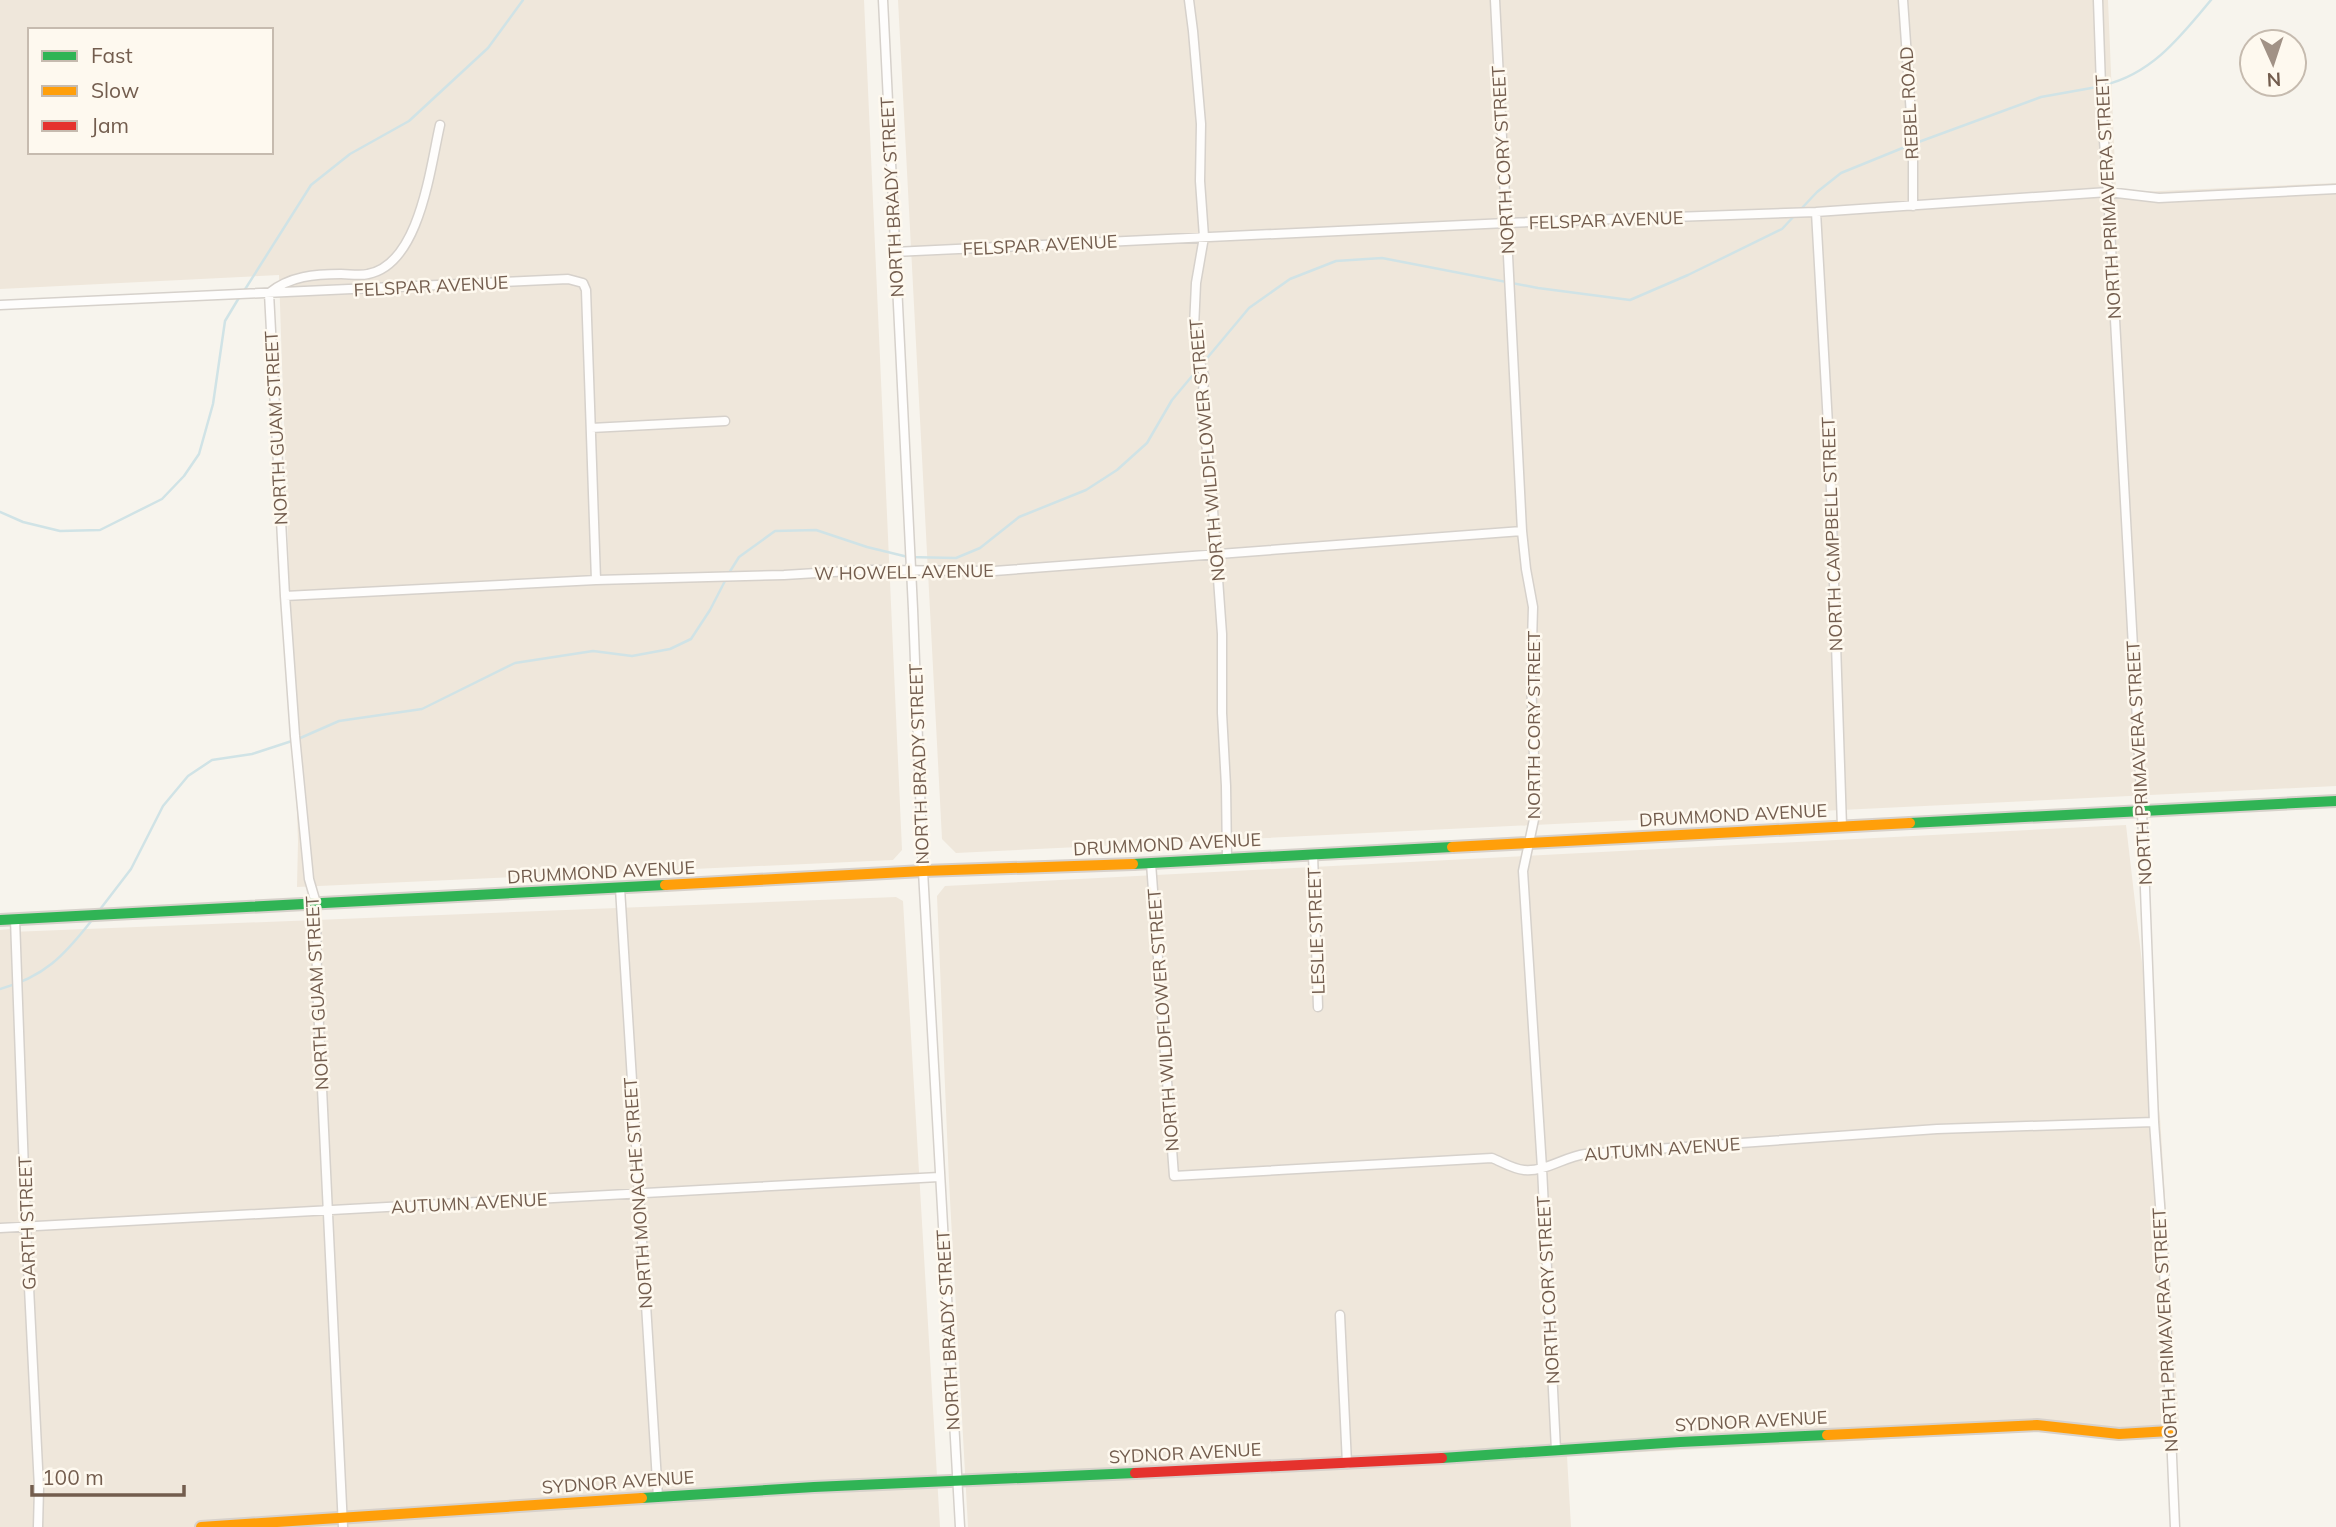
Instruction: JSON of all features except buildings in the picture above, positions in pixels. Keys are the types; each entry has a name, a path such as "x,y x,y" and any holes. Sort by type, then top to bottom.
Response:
{"street":[{"name":"NORTH BRADY STREET","path":"883,0 923,871 960,1527"},
{"name":"NORTH WILDFLOWER STREET","path":"1189,0 1201,124 1200,181 1204,237 1196,283 1194,328 1204,375 1202,412 1222,634 1227,859"},
{"name":"NORTH CORY STREET","path":"1495,0 1522,531 1525,569 1533,607 1531,679 1536,810 1523,871 1556,1450"},
{"name":"REBEL ROAD","path":"1903,0 1913,144 1913,206"},
{"name":"NORTH PRIMAVERA STREET","path":"2098,0 2102,116 2142,811 2154,1122 2175,1527"},
{"path":"269,293 300,276 369,274 389,265 404,248 416,225 440,125"},
{"name":"FELSPAR AVENUE","path":"894,252 1506,223 1816,212 2108,192 2159,198 2336,189"},
{"name":"NORTH CAMPBELL STREET","path":"1816,212 1830,460 1842,827"},
{"name":"FELSPAR AVENUE","path":"0,305 568,279 583,283 586,290 592,428"},
{"name":"NORTH GUAM STREET","path":"269,293 295,736 309,879 316,903 317,984 343,1522"},
{"path":"596,580 592,428 725,421"},
{"name":"W HOWELL AVENUE","path":"285,596 866,570 994,571 1522,531"},
{"name":"DRUMMOND AVENUE","path":"0,920 2336,801"},
{"name":"LESLIE STREET","path":"1313,854 1318,1007"},
{"name":"NORTH WILDFLOWER STREET","path":"1151,863 1174,1176"},
{"name":"NORTH MONACHE STREET","path":"620,888 658,1497"},
{"name":"GARTH STREET","path":"15,919 39,1488 38,1527"},
{"name":"AUTUMN AVENUE","path":"1174,1176 1492,1158 1525,1170 1542,1168 1570,1156 1585,1154 1937,1129 2154,1122"},
{"name":"AUTUMN AVENUE","path":"0,1228 939,1177"},
{"path":"1340,1315 1347,1464"},
{"name":"SYDNOR AVENUE","path":"201,1527 343,1522 658,1497 814,1488 1347,1464 1556,1450 2037,1425 2119,1434 2170,1431"}],"shaded area":[{"path":"0,0 864,0 902,850 893,860 297,887 298,841 279,275 0,289"},
{"path":"898,0 2108,0 2116,193 2336,183 2336,786 956,853 942,839"},
{"path":"2126,825 2160,1117 2179,1424 1567,1456 1571,1527 968,1527 937,896 945,886"},
{"path":"896,897 903,901 940,1527 0,1527 0,930 11,929 11,932"}],"waterway":[{"path":"244,291 311,185 350,154 409,121 488,48 523,0"},
{"path":"2104,85 2121,80 2151,63 2177,40 2211,0"},
{"path":"1801,209 1841,173 2041,97 2097,87"},
{"path":"729,573 739,557 775,531 816,530 908,557 956,558 980,548 1019,517 1086,490 1117,470 1147,443 1172,400 1249,308 1290,279 1336,261 1382,258 1538,288 1630,300 1782,229 1796,214"},
{"path":"0,512 23,522 60,531 100,530 162,499 184,476 199,454 213,404 225,321 240,296"},
{"path":"98,912 131,869 163,806 188,776 212,760 252,754 298,739 339,721 422,709 515,663 593,651 632,656 670,649 691,639 726,579"},
{"path":"0,989 29,978 52,964 92,920"}],"traffic: fast":[{"path":"1910,823 2336,801"},
{"path":"1133,864 1452,847"},
{"path":"0,920 665,885"},
{"path":"1442,1458 1827,1435"},
{"path":"642,1498 814,1487 1135,1473"}],"traffic: slow":[{"path":"1452,847 1910,823"},
{"path":"665,885 923,871 1133,864"},
{"path":"1827,1435 2037,1425 2119,1434 2170,1431"},
{"path":"201,1527 642,1498"}],"traffic: jam":[{"path":"1135,1473 1442,1458"}]}
